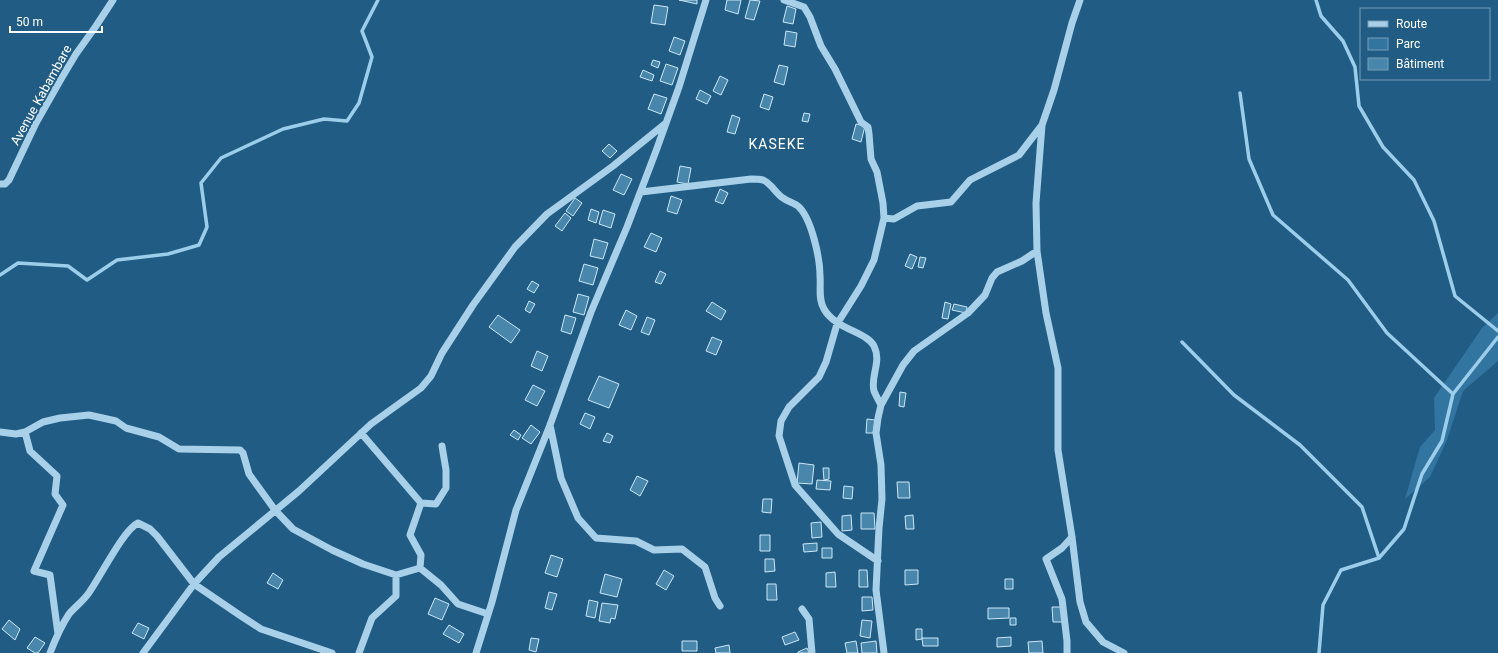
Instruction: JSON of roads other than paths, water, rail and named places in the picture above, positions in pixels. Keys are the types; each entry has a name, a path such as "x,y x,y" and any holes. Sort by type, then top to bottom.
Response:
{"street":[{"name":"Avenue Kabambare","path":"3,184 9,180 36,123 61,79 76,54 113,0"},
{"path":"476,653 516,510 550,425 591,312 640,192 666,123 706,0"},
{"path":"784,0 804,7 810,17 821,46 835,69 861,122 868,127 871,159 877,172 884,218 874,260 861,286 838,324 826,362 819,377 789,407 781,421 779,436 795,485 838,534 878,561"},
{"path":"1080,0 1072,23 1054,90 1042,124 1036,203 1037,251 1046,313 1058,368 1058,450 1072,536 1080,602 1086,622 1103,642 1124,653"},
{"path":"143,653 194,584 220,557 299,491 371,424 421,388 431,376 442,353 473,305 515,247 547,214 613,166 666,123"},
{"path":"884,218 894,219 917,206 951,202 970,180 1019,156 1042,124"},
{"path":"640,192 733,180 764,180 782,198 798,206 804,213 816,245 820,277 820,294 823,309 830,318 838,324 869,339 874,346 878,360 875,372 874,391 881,405"},
{"path":"884,653 876,590 882,499 881,472 876,433 881,405 903,365 914,351 968,313 985,295 992,278 997,272 1022,261 1037,251"},
{"path":"0,432 16,434 25,432 43,422 60,418 90,415 116,421 126,428 159,437 179,449 240,450 243,453 249,474 275,510 293,529 332,550 363,564 396,575 420,568"},
{"path":"550,425 561,478 578,518 596,538 636,541 654,550 682,549 705,567 715,598 720,606"},
{"path":"25,432 30,451 57,476 55,494 63,505 34,571 50,576 58,634"},
{"path":"361,433 421,503 436,504 446,488 446,470 442,446"},
{"path":"420,568 421,555 410,535 421,503"},
{"path":"50,653 58,634 70,614 88,594 133,526 138,524 150,529 157,536 194,584 261,629 332,653"},
{"path":"1067,653 1062,599 1046,559 1062,548 1072,536"},
{"path":"420,568 441,585 458,604 488,614"},
{"path":"359,653 372,618 396,596 396,575"},
{"path":"802,609 809,619 812,653"}],"waterway":[{"path":"0,275 18,263 68,266 87,280 117,260 168,254 199,245 207,227 201,183 221,158 283,129 324,119 347,121 359,103 372,57 362,31 378,0"},
{"path":"1316,0 1321,16 1343,41 1355,67 1359,106 1383,147 1414,180 1434,221 1455,296 1498,331"},
{"path":"1240,93 1249,159 1273,215 1348,280 1387,333 1453,394"},
{"path":"1319,653 1323,605 1341,570 1379,558 1404,529 1422,474 1442,441 1453,394 1498,337"},
{"path":"1182,342 1234,395 1300,445 1362,507 1379,558"}],"district":[{"name":"KASEKE","path":"777,144"}]}
